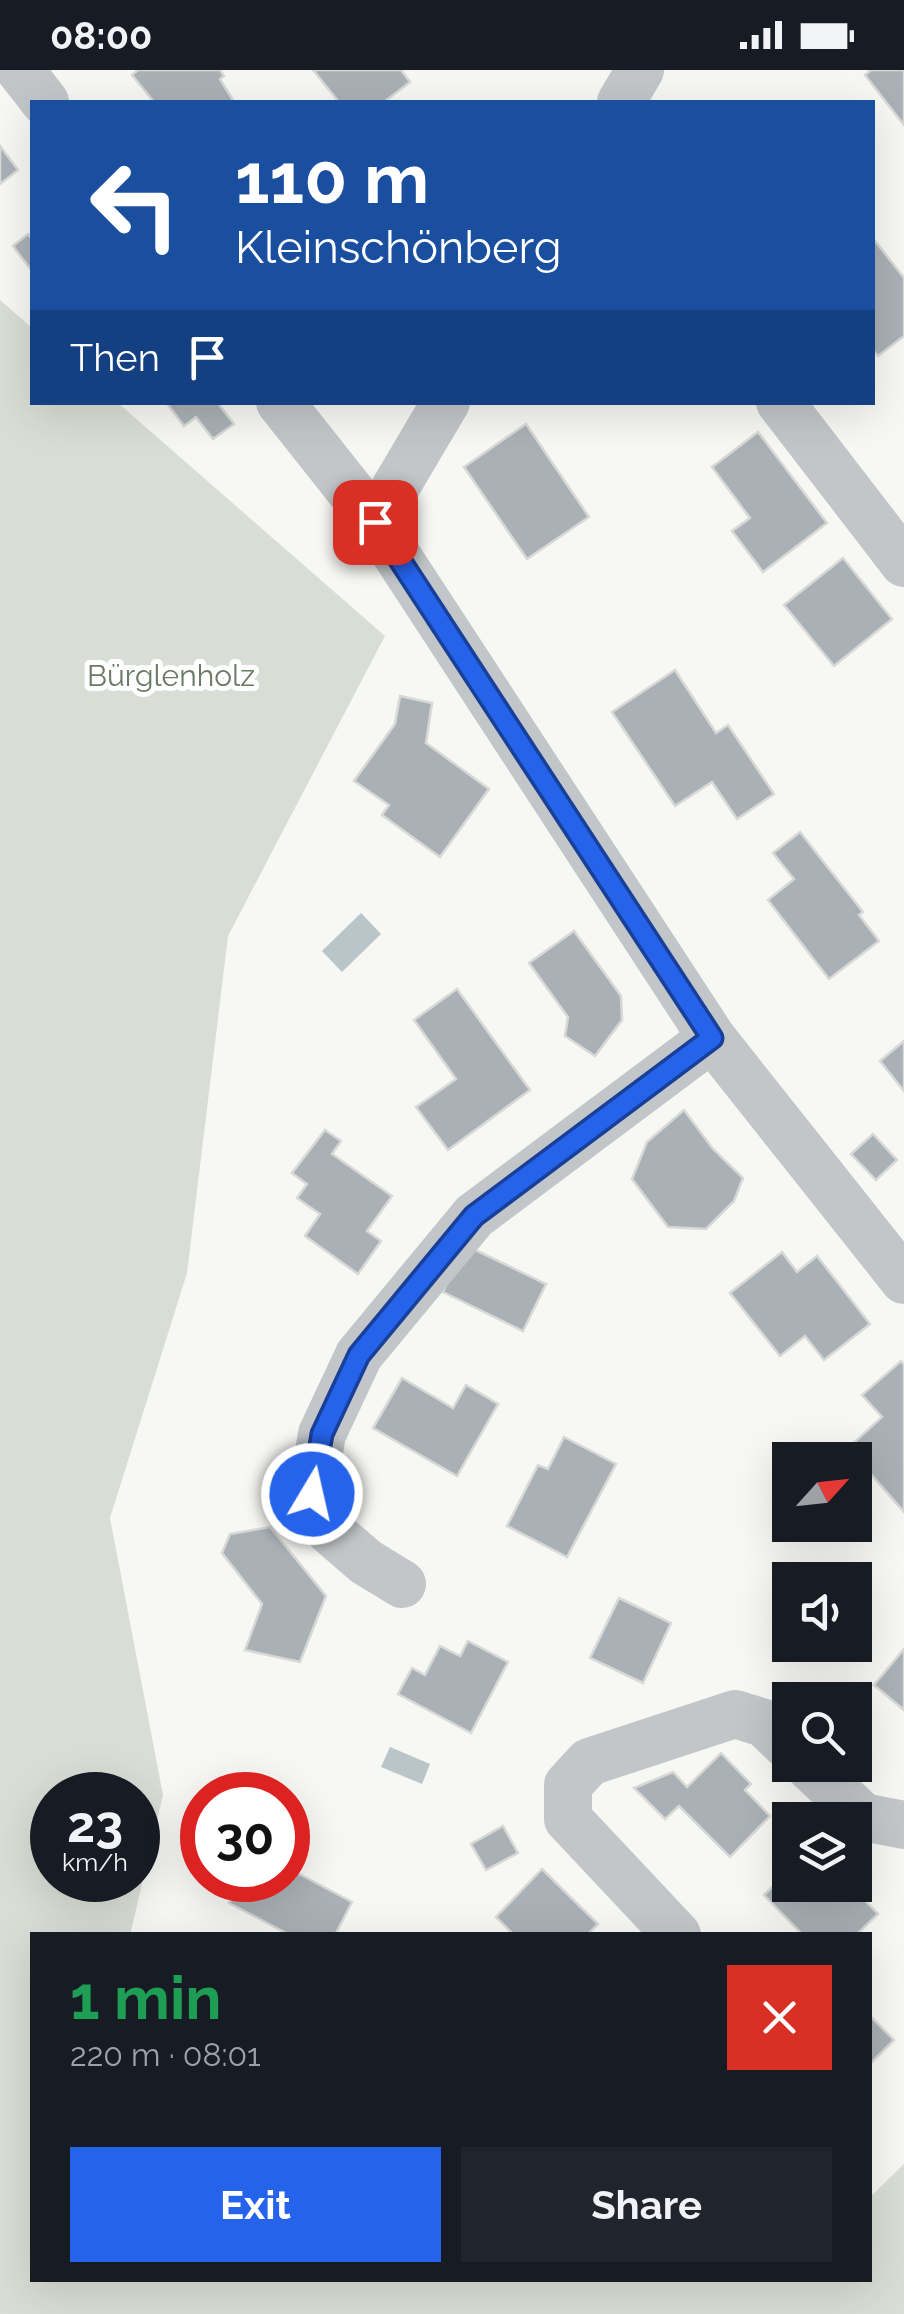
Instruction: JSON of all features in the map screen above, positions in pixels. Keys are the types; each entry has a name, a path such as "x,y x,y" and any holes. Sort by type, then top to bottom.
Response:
{"street":[{"path":"20,70 43,100"},
{"path":"622,100 640,70"},
{"path":"282,405 375,522 712,1038 904,1280"},
{"path":"375,522 444,405"},
{"path":"782,405 904,563"},
{"path":"402,1584 366,1562 329,1530 312,1494 322,1434 359,1355 474,1216 712,1038"},
{"path":"674,1932 568,1819 568,1785 589,1762 735,1714 764,1723 772,1731"},
{"path":"826,1782 862,1817 904,1824"}],"green space":[{"name":"Bürglenholz","path":"0,300 30,326 30,405 120,405 385,636 228,936 187,1273 110,1518 159,1772 30,1772 30,1902 138,1902 131,1932 30,1932 30,2282 872,2282 872,2195 904,2164 904,2314 0,2314"}],"shaded area":[{"path":"361,913 381,934 342,972 322,951"},
{"path":"390,1747 430,1764 422,1784 381,1767"}],"building":[{"path":"138,70 220,70 224,76 220,79 233,100 152,100 132,75"},
{"path":"313,70 401,70 410,82 387,100 337,100"},
{"path":"871,70 904,70 904,125 865,75"},
{"path":"0,146 18,170 0,184"},
{"path":"28,234 30,236 30,268 13,246"},
{"path":"875,241 904,278 904,336 878,356"},
{"path":"168,405 219,405 234,424 213,439 196,417 184,426"},
{"path":"526,424 589,517 527,559 464,467"},
{"path":"758,432 827,523 763,572 732,531 750,518 712,467"},
{"path":"843,558 892,619 834,666 784,605"},
{"path":"675,670 716,733 728,725 774,794 737,819 712,782 675,806 612,712"},
{"path":"400,696 432,703 426,743 489,789 440,857 382,815 389,805 354,781 395,724"},
{"path":"800,832 863,912 859,915 879,941 829,979 768,900 794,879 773,853"},
{"path":"574,931 621,996 622,1020 595,1056 565,1036 568,1017 529,963"},
{"path":"457,989 530,1090 448,1150 416,1107 456,1079 414,1020"},
{"path":"904,1041 904,1091 880,1061"},
{"path":"684,1110 713,1149 743,1178 734,1201 706,1229 668,1227 632,1179 647,1142"},
{"path":"325,1130 341,1141 332,1154 392,1196 367,1231 381,1241 358,1274 305,1236 320,1214 297,1198 307,1184 292,1173"},
{"path":"873,1134 897,1160 876,1180 851,1154"},
{"path":"465,1245 546,1284 523,1331 443,1292"},
{"path":"782,1252 797,1272 817,1256 870,1324 824,1360 805,1336 780,1356 730,1293"},
{"path":"901,1361 904,1512 872,1475 872,1442 855,1442 882,1417 862,1395"},
{"path":"402,1378 453,1408 466,1385 498,1404 457,1476 373,1428"},
{"path":"564,1437 616,1464 567,1557 507,1526 538,1465 548,1469"},
{"path":"270,1527 326,1596 300,1662 245,1650 262,1604 222,1553 230,1534"},
{"path":"619,1598 671,1623 643,1683 590,1658"},
{"path":"468,1641 508,1662 471,1733 398,1694 412,1668 425,1675 440,1646 460,1656"},
{"path":"904,1649 904,1710 874,1685"},
{"path":"721,1753 751,1784 745,1790 770,1816 730,1857 679,1806 665,1819 634,1788 673,1772 687,1787"},
{"path":"503,1826 518,1853 486,1870 471,1844"},
{"path":"542,1869 598,1924 590,1932 511,1932 496,1917"},
{"path":"310,1880 352,1902 337,1932 284,1932 229,1903 310,1902"},
{"path":"772,1887 772,1902 866,1902 878,1914 859,1932 800,1932 764,1895"},
{"path":"872,2018 894,2040 872,2062"}],"route":[{"path":"312,1494 322,1434 359,1355 474,1216 712,1038 375,522"}]}
